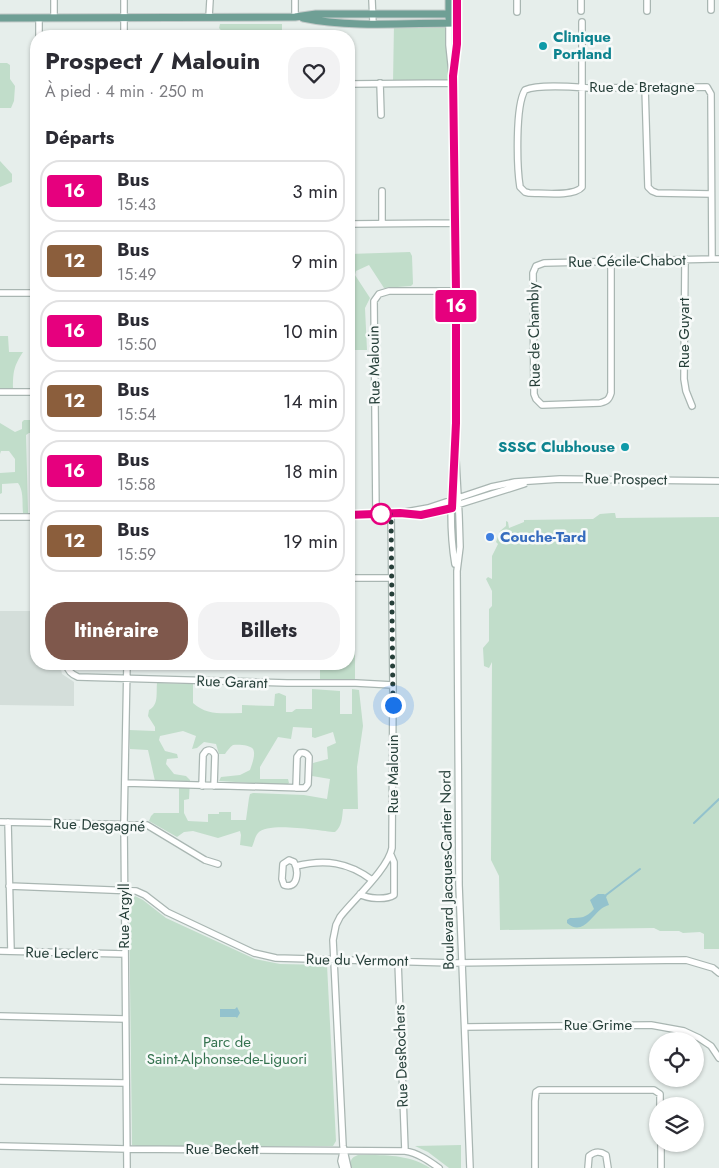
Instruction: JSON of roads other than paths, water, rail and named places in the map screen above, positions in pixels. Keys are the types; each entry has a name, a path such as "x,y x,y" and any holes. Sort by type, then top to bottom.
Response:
{"main road":[{"name":"Boulevard Jacques-Cartier Nord","path":"449,0 453,14 453,23"},
{"name":"Boulevard Jacques-Cartier Nord","path":"453,14 457,0"},
{"path":"0,18 295,17 316,14 453,14"},
{"path":"295,17 316,21 453,23"}],"street":[{"path":"54,0 54,18"},
{"path":"124,0 124,30"},
{"path":"210,0 210,17"},
{"path":"295,0 295,17"},
{"path":"372,0 373,23"},
{"path":"517,12 518,0"},
{"path":"581,0 581,11"},
{"path":"647,0 647,11"},
{"path":"711,0 711,10"},
{"path":"39,18 39,30"},
{"path":"582,22 583,87"},
{"name":"Boulevard Jacques-Cartier Nord","path":"453,23 449,45 453,80 456,291 452,548 457,571"},
{"path":"355,84 453,80"},
{"path":"380,83 381,115"},
{"name":"Rue de Bretagne","path":"583,87 582,187 573,193 529,193 522,190 519,183 518,130 522,97 525,90 534,88 583,87 707,87 710,90 711,194 716,259"},
{"path":"645,87 648,187 657,193 711,194"},
{"path":"382,191 382,223"},
{"path":"355,224 455,223"},
{"name":"Rue Guyart","path":"685,259 684,379 692,406"},
{"name":"Rue Cécile-Chabot","path":"536,266 544,263 716,259"},
{"name":"Rue de Chambly","path":"536,266 533,273 534,394 536,399 542,405 600,403 606,402 611,393 611,261"},
{"name":"Rue Malouin","path":"376,514 374,302 379,294 389,291 456,291"},
{"path":"0,293 30,293"},
{"path":"0,392 30,392"},
{"name":"Boulevard Jacques-Cartier Nord","path":"455,442 460,547 457,571 459,885 470,1168"},
{"name":"Rue Prospect","path":"355,515 391,514 428,508 503,484 560,478 719,481"},
{"name":"Rue Prospect","path":"400,513 428,514 533,481"},
{"name":"Rue Malouin","path":"360,894 367,897 390,897 394,895 394,862 391,855 393,844 393,686 391,514"},
{"path":"0,517 30,517"},
{"path":"355,578 392,578"},
{"name":"Rue Garant","path":"67,670 72,675 78,676 287,683 356,683 393,686"},
{"name":"Rue Argyll","path":"126,1168 124,823 127,670"},
{"path":"202,786 203,755 204,752 209,750 215,755 214,786"},
{"path":"126,783 202,786 214,786 296,788 305,788 308,784 309,758 303,752 297,757 296,788"},
{"name":"Rue Desgagné","path":"0,822 136,823 152,826 205,860 218,864"},
{"path":"8,822 11,952"},
{"path":"343,1168 332,940 340,917 385,865 391,855"},
{"path":"296,866 342,864 352,867 372,880"},
{"name":"Rue du Vermont","path":"9,886 124,890 141,893 167,912 262,956 276,958 462,962 686,960 713,968 719,973"},
{"name":"Rue Leclerc","path":"0,951 125,954"},
{"name":"Rue DesRochers","path":"398,961 406,1151"},
{"path":"0,1016 125,1019"},
{"name":"Rue Grime","path":"465,1027 651,1025 684,1031 699,1038 711,1046 719,1058"},
{"path":"0,1080 125,1083"},
{"path":"535,1168 536,1092 540,1090 654,1090 660,1094 660,1097"},
{"name":"Rue Beckett","path":"0,1146 406,1151 419,1155 440,1168"},
{"path":"343,1150 348,1168"},
{"path":"588,1168 589,1156 592,1153 599,1152 606,1155 608,1168"},
{"path":"661,1152 661,1168"}],"water":[{"path":"598,894 607,896 609,905 602,908 582,926 572,926 567,923 567,920 570,918 583,917 591,912 594,909 590,900"},
{"path":"237,1007 240,1013 237,1018 220,1017 220,1009 235,1009"}],"waterway":[{"path":"694,823 719,799"},
{"path":"606,895 640,869"}],"place":[{"name":"Clinique Portland","path":"543,46"},
{"name":"SSSC Clubhouse","path":"625,447"},
{"name":"Couche-Tard","path":"490,537"}],"park label":[{"name":"Parc de Saint-Alphonse-de-Liguori","path":"227,1050"}]}
